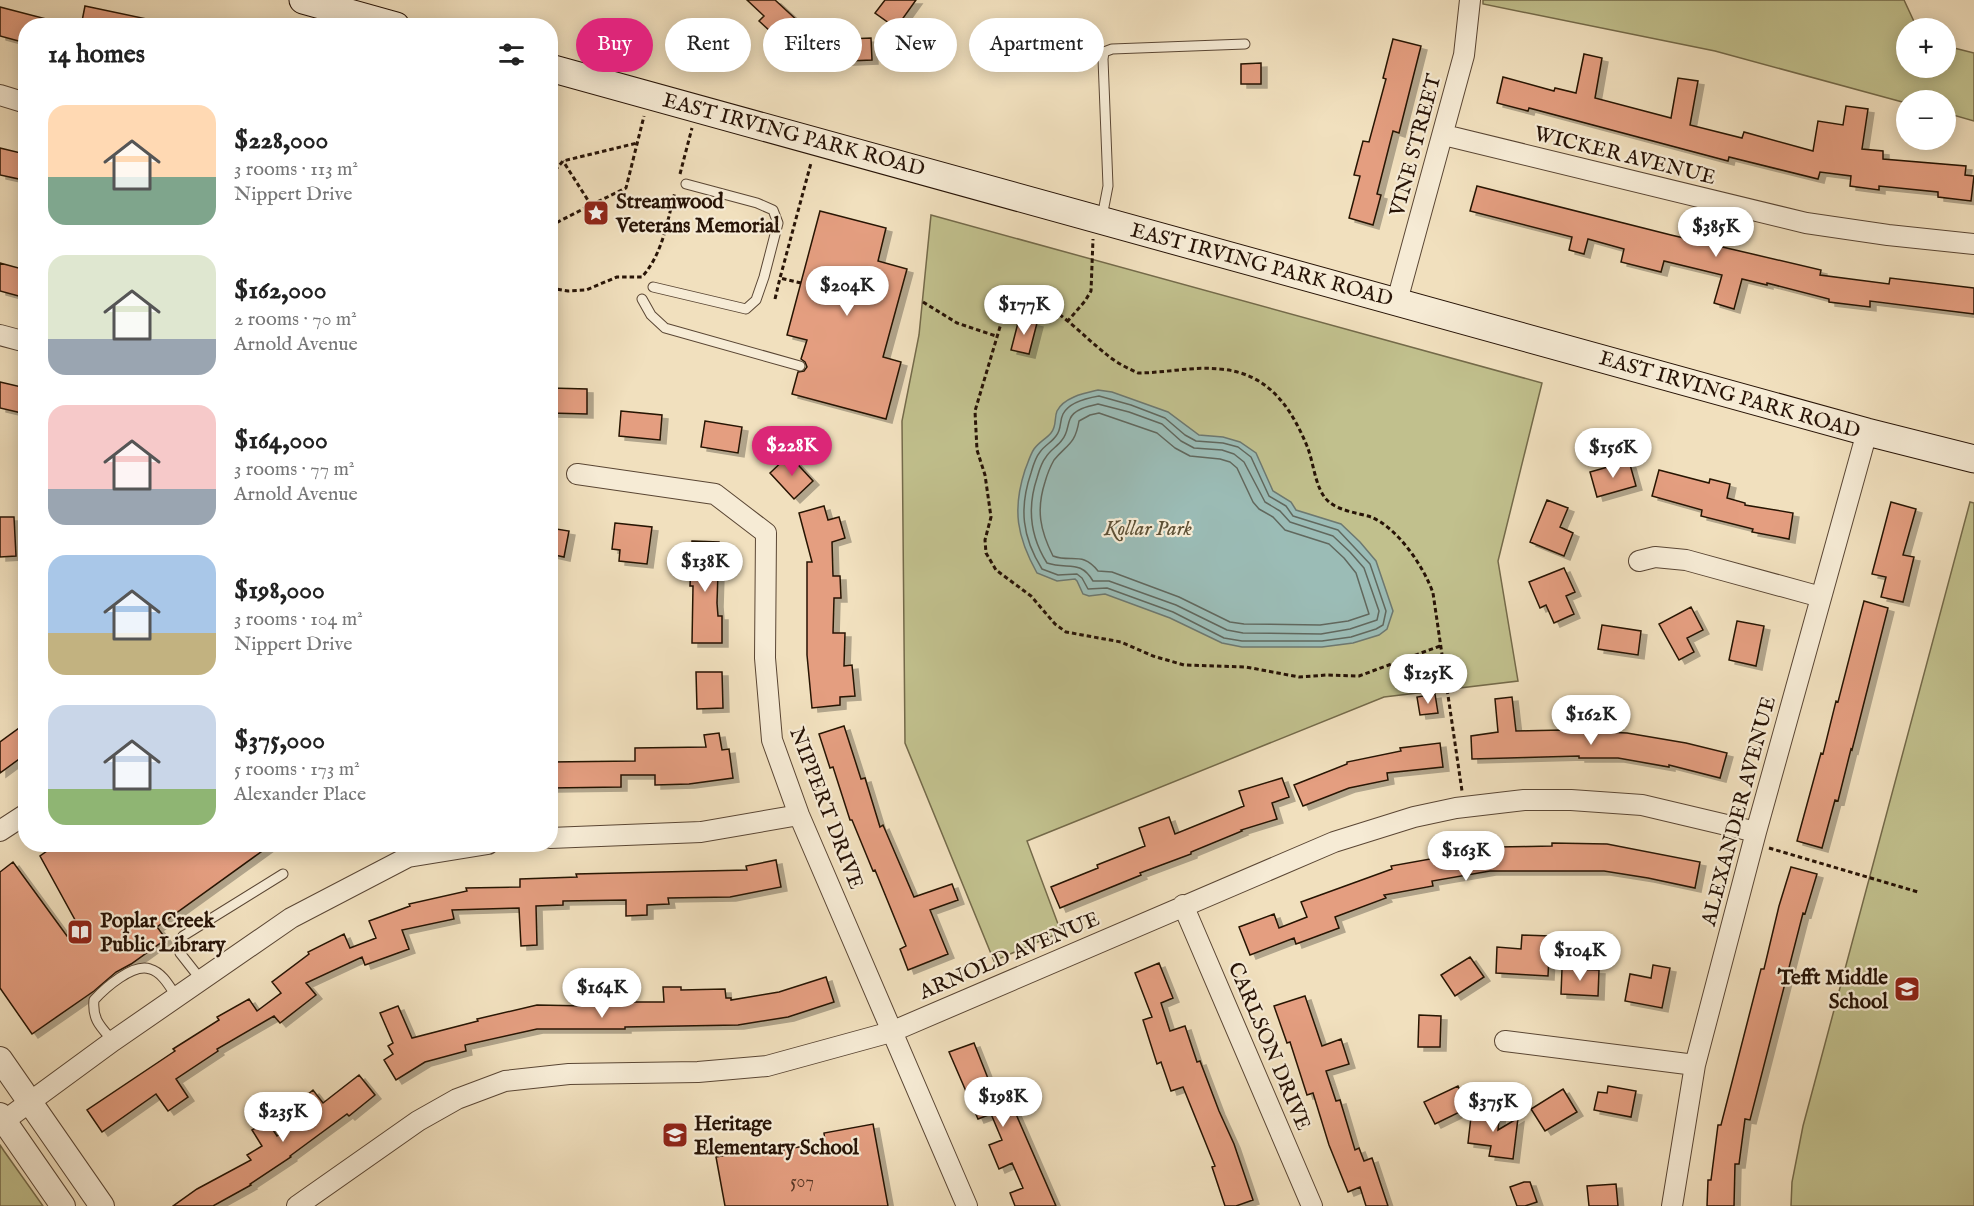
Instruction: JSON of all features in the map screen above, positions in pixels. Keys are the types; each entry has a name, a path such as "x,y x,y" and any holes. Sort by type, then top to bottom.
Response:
{"main road":[{"path":"303,0 367,18"},
{"name":"EAST IRVING PARK ROAD","path":"558,70 1867,432 1974,459"}],"street":[{"name":"VINE STREET","path":"1397,301 1464,55 1470,0"},
{"path":"0,95 18,101"},
{"name":"WICKER AVENUE","path":"1444,135 1806,223 1974,244"},
{"path":"0,335 18,340"},
{"name":"ALEXANDER AVENUE","path":"1672,1206 1695,1065 1755,837 1867,432"},
{"name":"NIPPERT DRIVE","path":"577,474 715,494 766,533 765,658 772,740 799,814 967,1206"},
{"path":"1639,561 1656,557 1686,560 1821,597"},
{"name":"ARNOLD AVENUE","path":"297,1206 418,1121 458,1099 506,1081 569,1074 698,1072 767,1066 891,1032 1334,842 1414,817 1464,807 1524,800 1609,801 1642,806 1755,837"},
{"path":"558,838 701,832 799,814"},
{"path":"0,831 18,819"},
{"path":"63,1206 1,1120 291,918 408,857 439,852"},
{"name":"CARLSON DRIVE","path":"1184,905 1312,1206"},
{"path":"1505,1041 1695,1065"},
{"path":"0,1059 102,1206"}],"lane":[{"path":"1098,218 1108,186 1104,52 1112,49 1245,44"},
{"path":"652,288 746,309 756,300 759,293 778,223 773,210 757,203 686,184"},
{"path":"642,299 651,315 665,328 800,366"},
{"path":"202,981 180,953 178,944 183,936 283,874"},
{"path":"113,1041 96,1020 93,1011 94,1000 120,978 136,968 150,968 176,996"}],"path":[{"path":"558,222 626,188 650,95"},
{"path":"558,289 586,290 617,277 642,277 652,266 660,248 698,108"},
{"path":"775,299 817,141"},
{"path":"558,167 563,161 637,143"},
{"path":"563,161 591,206"},
{"path":"1067,322 1091,291 1098,218"},
{"path":"780,278 801,283"},
{"path":"1440,646 1359,676 1299,677 1246,667 1184,665 1153,656 1121,642 1066,632 1060,628 1031,596 996,570 986,553 985,540 991,517 987,485 977,450 975,411 1005,310 1012,304 1029,300 1047,305 1106,355 1127,369 1138,373 1220,369 1255,377 1270,387 1299,428 1324,496 1330,503 1373,518 1388,527 1428,580 1433,594 1464,807"},
{"path":"924,303 957,323 996,336"},
{"path":"1755,837 1918,892"}],"green space":[{"path":"1483,0 1904,0 1912,18 1896,18 1896,78 1956,78 1956,48 1974,53 1974,121 1956,116 1956,90 1896,90 1896,100 1715,51 1483,4"},
{"name":"Kollar Park","path":"931,215 1542,383 1498,561 1518,681 1384,697 1027,841 1061,932 994,961 905,743 902,421 919,335"},
{"name":"Tefft Middle School","path":"1970,502 1974,503 1974,1206 1791,1206 1792,1182 1803,1126"},
{"path":"0,1145 4,1151 43,1206 0,1206"}],"water":[{"path":"1098,390 1112,392 1168,412 1199,435 1223,437 1240,442 1256,453 1273,491 1291,502 1296,510 1341,524 1376,561 1393,611 1387,629 1379,635 1353,643 1322,647 1242,647 1222,643 1170,618 1105,594 1089,596 1083,594 1075,579 1057,581 1037,573 1025,547 1019,523 1019,498 1025,470 1034,449 1053,430 1060,406 1075,396"}],"building":[{"path":"747,0 775,0 795,18 763,18 763,25 759,21 764,16"},
{"path":"885,0 916,0 903,18 882,18 875,13"},
{"path":"85,6 142,18 83,18"},
{"path":"0,7 42,18 18,18 18,41 0,36"},
{"path":"862,38 871,38 872,60 862,60"},
{"path":"1393,39 1421,46 1399,133 1393,131 1377,194 1381,195 1373,225 1349,218 1360,176 1354,175 1363,141 1369,142 1386,79 1383,78"},
{"path":"1584,54 1602,58 1595,98 1671,118 1678,78 1698,81 1690,125 1742,138 1744,132 1813,151 1818,121 1843,125 1846,106 1868,109 1862,149 1883,151 1883,159 1966,166 1965,175 1974,176 1971,201 1938,197 1938,192 1879,186 1879,190 1850,186 1851,176 1820,172 1818,179 1729,157 1728,161 1529,108 1528,111 1497,103 1503,77 1554,91 1555,88 1576,93"},
{"path":"1261,63 1261,84 1241,84 1241,64"},
{"path":"0,148 18,152 18,179 0,175"},
{"path":"1477,186 1821,270 1820,275 1889,284 1890,278 1974,288 1974,314 1870,301 1870,307 1829,302 1829,299 1742,279 1734,309 1714,303 1722,275 1664,261 1661,272 1621,262 1624,249 1588,239 1584,254 1569,250 1572,237 1470,211"},
{"path":"820,211 886,228 878,261 907,269 883,357 901,362 886,419 792,394 798,372 804,371 807,367 801,359 807,340 787,335"},
{"path":"0,263 18,268 18,296 0,291"},
{"path":"1019,319 1037,323 1029,354 1011,350"},
{"path":"0,382 18,386 18,412 0,408"},
{"path":"558,388 587,389 587,414 558,413"},
{"path":"621,411 662,415 660,440 619,436"},
{"path":"705,421 742,427 738,453 701,447"},
{"path":"789,455 813,481 794,499 770,473"},
{"path":"1629,461 1636,486 1597,497 1590,472"},
{"path":"1659,470 1709,483 1710,479 1730,484 1727,498 1745,503 1745,505 1793,513 1789,539 1752,532 1753,529 1701,516 1702,510 1652,496"},
{"path":"1547,500 1568,508 1560,527 1573,533 1564,556 1530,542"},
{"path":"1891,502 1916,509 1903,555 1914,557 1903,602 1881,597 1886,577 1872,574"},
{"path":"824,506 828,520 839,517 845,538 832,542 833,576 840,576 841,598 834,598 833,633 845,633 844,666 852,665 855,696 840,697 840,705 812,708 807,655 807,562 812,562 799,513"},
{"path":"0,517 14,517 16,556 0,557"},
{"path":"615,523 652,527 647,564 619,561 620,550 612,549"},
{"path":"558,529 569,531 564,557 558,556"},
{"path":"692,541 719,542 717,603 718,616 722,616 722,643 692,643 693,586 690,586"},
{"path":"1564,568 1575,592 1566,596 1574,614 1554,623 1546,605 1540,608 1529,582"},
{"path":"1864,601 1888,608 1838,801 1835,800 1822,848 1797,841 1836,701 1838,702"},
{"path":"1691,607 1703,630 1687,638 1694,652 1679,660 1659,624"},
{"path":"1737,621 1764,626 1756,666 1729,660"},
{"path":"1602,625 1641,631 1638,655 1598,649"},
{"path":"696,672 722,672 723,708 697,709"},
{"path":"1435,694 1438,713 1420,715 1417,697"},
{"path":"1512,697 1516,731 1563,730 1627,733 1686,743 1727,753 1720,778 1669,765 1669,767 1618,758 1579,758 1579,756 1472,759 1471,736 1498,732 1495,699"},
{"path":"844,726 861,779 865,778 880,827 883,825 914,897 952,884 958,900 930,910 948,954 908,970 900,949 906,946 875,870 873,871 852,820 850,820 833,767 830,768 819,734"},
{"path":"18,729 18,760 0,773 0,742"},
{"path":"719,733 722,750 729,749 733,778 689,784 655,785 655,775 621,775 621,787 558,788 558,762 635,761 635,748 706,747 704,735"},
{"path":"1440,743 1443,767 1387,773 1388,780 1349,788 1303,806 1294,785 1347,764 1347,762 1401,751 1400,748"},
{"path":"1282,778 1289,797 1272,803 1277,819 1241,830 1191,852 1191,854 1140,873 1141,875 1060,908 1051,887 1145,846 1139,828 1169,817 1175,834 1244,806 1239,791"},
{"path":"1552,843 1607,844 1700,862 1695,888 1604,871 1490,871 1432,881 1433,886 1384,895 1386,898 1335,917 1339,928 1296,944 1294,938 1250,955 1239,927 1274,914 1279,928 1307,917 1301,902 1392,869 1391,866 1497,847 1552,846"},
{"name":"Poplar Creek Public Library","path":"46,852 261,852 157,927 166,939 116,972 94,991 32,1034 0,988 0,872 13,862 67,936 80,929 40,856"},
{"path":"776,860 781,887 730,897 668,898 669,904 647,905 647,915 626,916 626,900 563,901 563,905 536,906 537,945 521,946 519,908 452,910 454,919 402,930 409,949 365,965 362,957 306,983 316,995 280,1023 274,1016 217,1049 218,1051 176,1079 188,1097 168,1111 156,1094 102,1132 87,1110 175,1051 173,1049 219,1020 217,1017 249,999 257,1011 281,993 272,982 309,954 308,952 344,934 350,948 376,938 369,921 410,906 409,904 467,891 466,888 520,887 520,879 577,877 576,874 747,870 746,866"},
{"path":"1791,867 1817,874 1805,914 1803,913 1750,1120 1745,1119 1739,1164 1735,1164 1734,1206 1707,1206 1708,1180 1711,1180 1718,1125 1721,1125 1761,969 1764,969"},
{"path":"1522,935 1550,936 1548,976 1496,973 1497,947 1521,949"},
{"path":"1470,957 1484,977 1455,996 1441,975"},
{"path":"1159,963 1173,998 1161,1003 1170,1031 1185,1026 1197,1062 1200,1061 1234,1144 1253,1200 1236,1206 1225,1206 1212,1167 1215,1166 1183,1087 1171,1091 1161,1062 1157,1064 1143,1020 1152,1017 1135,973"},
{"path":"1653,965 1670,968 1662,1008 1625,1001 1630,974 1651,978"},
{"path":"1562,969 1599,970 1598,996 1561,994"},
{"path":"826,977 834,1002 788,1017 738,1025 537,1029 465,1045 466,1051 425,1062 396,1080 384,1060 393,1054 388,1046 393,1043 380,1013 398,1006 412,1038 537,1005 587,1006 587,1002 664,1002 663,987 681,987 681,990 725,989 726,998 731,998 731,1000 779,992"},
{"path":"1305,996 1322,1046 1341,1039 1349,1064 1326,1071 1336,1101 1340,1100 1355,1150 1359,1148 1364,1161 1372,1158 1388,1206 1366,1206 1360,1187 1348,1192 1329,1145 1313,1093 1307,1095 1290,1042 1287,1043 1274,1006"},
{"path":"1419,1015 1441,1016 1440,1047 1418,1047"},
{"path":"974,1043 991,1086 1002,1082 1056,1206 1015,1206 1010,1193 1023,1188 1012,1163 999,1169 989,1145 1002,1140 991,1114 978,1119 949,1052"},
{"path":"359,1075 375,1095 291,1157 251,1185 213,1206 173,1206 197,1189 251,1160 247,1155 262,1146 252,1130 267,1121 277,1136 310,1112 301,1100 313,1090 323,1103"},
{"path":"1458,1086 1468,1108 1435,1124 1424,1102"},
{"path":"1608,1086 1636,1091 1631,1117 1594,1110 1598,1092 1607,1093"},
{"path":"1563,1089 1577,1112 1545,1131 1531,1109"},
{"path":"1472,1108 1500,1111 1498,1130 1518,1118 1513,1159 1489,1156 1491,1146 1468,1143"},
{"path":"873,1124 888,1206 725,1206 716,1157 761,1149 762,1154 825,1142 824,1133"},
{"path":"1530,1182 1537,1202 1517,1206 1510,1187"},
{"path":"1616,1184 1618,1206 1589,1206 1587,1186"}],"place":[{"name":"Streamwood Veterans Memorial","path":"596,213"},
{"name":"Poplar Creek Public Library","path":"80,932"},
{"name":"Tefft Middle School","path":"1907,989"},
{"name":"Heritage Elementary School","path":"675,1135"}]}
